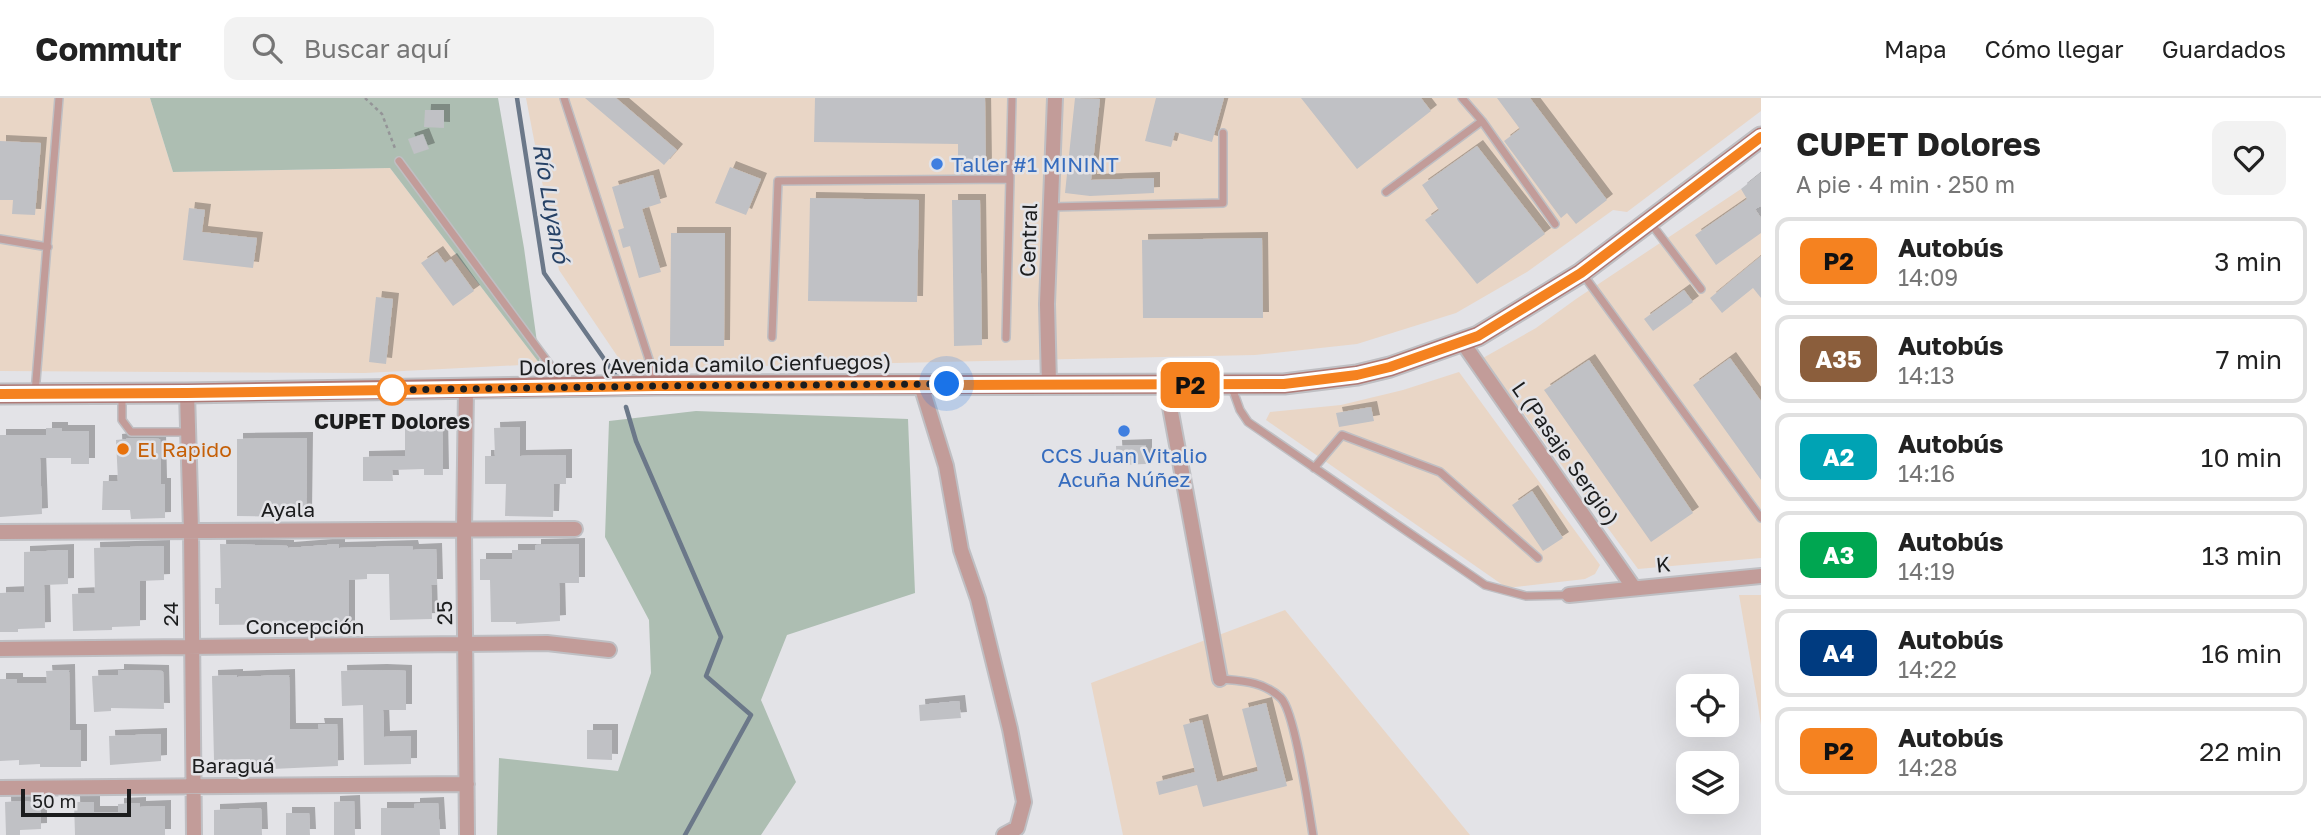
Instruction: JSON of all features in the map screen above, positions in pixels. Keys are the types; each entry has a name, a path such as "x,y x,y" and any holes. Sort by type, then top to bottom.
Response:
{"main road":[{"name":"Dolores (Avenida Camilo Cienfuegos)","path":"0,394 657,386 1284,384 1357,375 1463,343 1527,308 1581,273 1761,137"}],"street":[{"name":"Central","path":"1049,384 1047,304 1055,98"},
{"name":"L (Pasaje Sergio)","path":"1463,343 1634,588"},
{"path":"921,384 946,466 961,550 978,599 1010,729 1024,802 1017,828 1004,835"},
{"path":"1166,385 1220,678"},
{"name":"25","path":"466,390 464,531 467,835"},
{"name":"24","path":"187,393 194,835"},
{"name":"Ayala","path":"0,532 575,529"},
{"name":"K","path":"1569,595 1761,576"},
{"name":"Concepción","path":"0,649 466,646 547,643 609,650"},
{"name":"Baraguá","path":"0,788 467,784"}],"lane":[{"path":"35,394 59,98"},
{"path":"564,98 657,386"},
{"path":"1006,338 1012,98"},
{"path":"1462,98 1482,121 1555,224"},
{"path":"1385,192 1482,121"},
{"path":"1050,207 1223,203 1223,133"},
{"path":"399,161 567,387"},
{"path":"772,337 778,181 1010,179"},
{"path":"1649,221 1701,289"},
{"path":"0,239 48,247"},
{"path":"1581,273 1761,518"},
{"path":"1230,384 1248,422 1485,584 1526,596 1569,595"},
{"path":"122,393 122,420 131,432 187,432"},
{"path":"1314,468 1342,435 1440,472 1538,558"},
{"path":"1220,678 1256,682 1283,699 1294,732 1313,835"}],"path":[{"path":"365,98 382,114 399,161"}],"shaded area":[{"path":"0,98 150,98 173,172 390,168 540,364 365,373 0,371"},
{"path":"526,98 1761,98 1761,111 1627,212 1613,210 1527,272 1456,313 1357,344 1255,355 626,369 559,270"},
{"path":"1741,189 1761,218 1761,558 1638,569 1483,358 1536,328"},
{"path":"1459,372 1600,565 1595,574 1585,579 1507,588 1266,420 1270,412 1341,405 1403,390"},
{"path":"1739,595 1761,595 1761,725 1757,699"},
{"path":"1285,610 1470,835 1123,835 1091,683"}],"green space":[{"path":"150,98 498,98 524,248 540,364 390,168 173,172"},
{"path":"696,411 908,419 915,593 787,635 761,700 796,782 761,835 497,835 499,758 618,771 651,673 649,620 605,537 609,421"}],"building":[{"path":"585,98 616,98 677,150 664,165"},
{"path":"815,98 985,98 986,171 958,172 958,144 814,142"},
{"path":"1075,98 1100,99 1091,180 1154,178 1154,193 1090,196 1065,193"},
{"path":"1156,98 1224,98 1212,142 1175,132 1171,147 1145,141"},
{"path":"1301,98 1421,98 1431,111 1357,169"},
{"path":"1497,98 1530,98 1607,200 1576,224 1567,213 1561,218 1504,141 1520,129"},
{"path":"425,110 444,110 444,128 424,127"},
{"path":"423,134 429,149 414,154 408,139"},
{"path":"0,141 41,143 35,215 12,214 13,200 0,200"},
{"path":"1477,146 1545,234 1477,284 1425,220 1439,210 1422,185"},
{"path":"730,167 761,179 746,215 715,203"},
{"path":"1761,173 1761,206 1755,209 1761,218 1761,233 1716,265 1695,235 1747,199 1741,189"},
{"path":"653,175 661,203 642,209 661,272 639,278 630,246 623,248 618,230 624,228 612,187"},
{"path":"810,198 919,200 917,302 808,301"},
{"path":"952,200 980,200 982,345 954,346"},
{"path":"189,208 205,210 202,232 257,238 253,268 183,260"},
{"path":"671,233 725,233 724,346 670,346"},
{"path":"1262,238 1263,318 1143,318 1142,240"},
{"path":"437,252 445,263 451,259 474,291 453,306 421,263"},
{"path":"1761,256 1761,298 1753,288 1722,313 1710,298"},
{"path":"1684,290 1693,302 1653,331 1644,319"},
{"path":"376,297 393,299 386,364 369,362"},
{"path":"1730,358 1761,401 1761,480 1693,385"},
{"path":"1589,360 1693,513 1651,542 1544,390"},
{"path":"1371,407 1374,421 1339,427 1336,413"},
{"path":"405,424 442,424 443,475 424,475 424,469 392,470 393,481 363,481 363,457 405,456"},
{"path":"520,427 520,456 566,455 566,484 554,484 553,517 505,516 506,484 485,484 485,456 495,456 494,428"},
{"path":"46,428 89,431 89,464 71,464 71,458 40,458 42,514 0,517 0,435 46,435"},
{"path":"307,438 306,517 237,516 237,439"},
{"path":"160,439 161,484 165,484 165,518 131,519 130,510 102,510 103,481 118,481 116,440"},
{"path":"1146,445 1146,464 1117,465 1116,446"},
{"path":"1532,491 1563,538 1543,551 1512,505"},
{"path":"220,544 288,548 339,544 339,548 412,546 413,550 436,549 437,585 431,585 432,619 390,620 389,574 367,574 367,579 349,580 349,631 301,629 301,624 219,625 219,604 215,604 215,588 221,588"},
{"path":"579,544 579,583 559,583 560,621 516,624 491,622 490,580 480,580 480,559 512,559 512,550 535,550 535,545"},
{"path":"164,546 164,580 140,581 140,626 73,631 72,594 95,593 94,548"},
{"path":"68,550 68,584 44,585 45,628 0,632 0,593 24,592 24,552"},
{"path":"69,670 70,730 81,730 81,767 40,767 40,764 19,765 19,760 0,761 0,679 17,679 17,683 47,683 46,671"},
{"path":"118,670 163,671 164,709 111,708 111,711 94,712 92,676 118,675"},
{"path":"341,671 406,671 406,710 383,710 384,737 411,736 411,764 364,765 363,705 342,706"},
{"path":"289,675 290,729 319,729 318,724 337,724 338,766 250,770 250,759 214,760 212,676"},
{"path":"959,701 961,718 920,721 919,705"},
{"path":"1266,703 1287,786 1203,807 1197,785 1159,795 1156,782 1195,772 1183,725 1202,720 1217,782 1258,771 1242,709"},
{"path":"587,730 612,730 612,760 587,759"},
{"path":"161,734 161,761 110,765 109,736"},
{"path":"354,801 355,835 334,835 334,802"},
{"path":"5,802 41,803 41,829 20,830 20,835 6,835"},
{"path":"74,802 94,802 94,812 118,812 118,804 165,806 165,835 75,835"},
{"path":"438,803 440,835 381,835 381,808 414,808 414,804"},
{"path":"261,808 262,835 214,835 214,810"},
{"path":"286,813 309,813 310,835 286,835"}],"waterway":[{"name":"Río Luyanó","path":"517,98 544,273 616,376"},
{"path":"626,407 636,441 721,637 706,676 751,715 685,835"}],"bus line":[{"name":"P2","path":"0,394 657,386 1284,384 1357,375 1463,343 1527,308 1581,273 1761,137"}],"place":[{"name":"Taller #1 MININT","path":"937,164"},
{"name":"CUPET Dolores","path":"392,390"},
{"name":"CCS Juan Vitalio Acuña Núñez","path":"1124,431"},
{"name":"El Rapido","path":"123,449"}],"route":[{"path":"392,390 947,384"}]}
